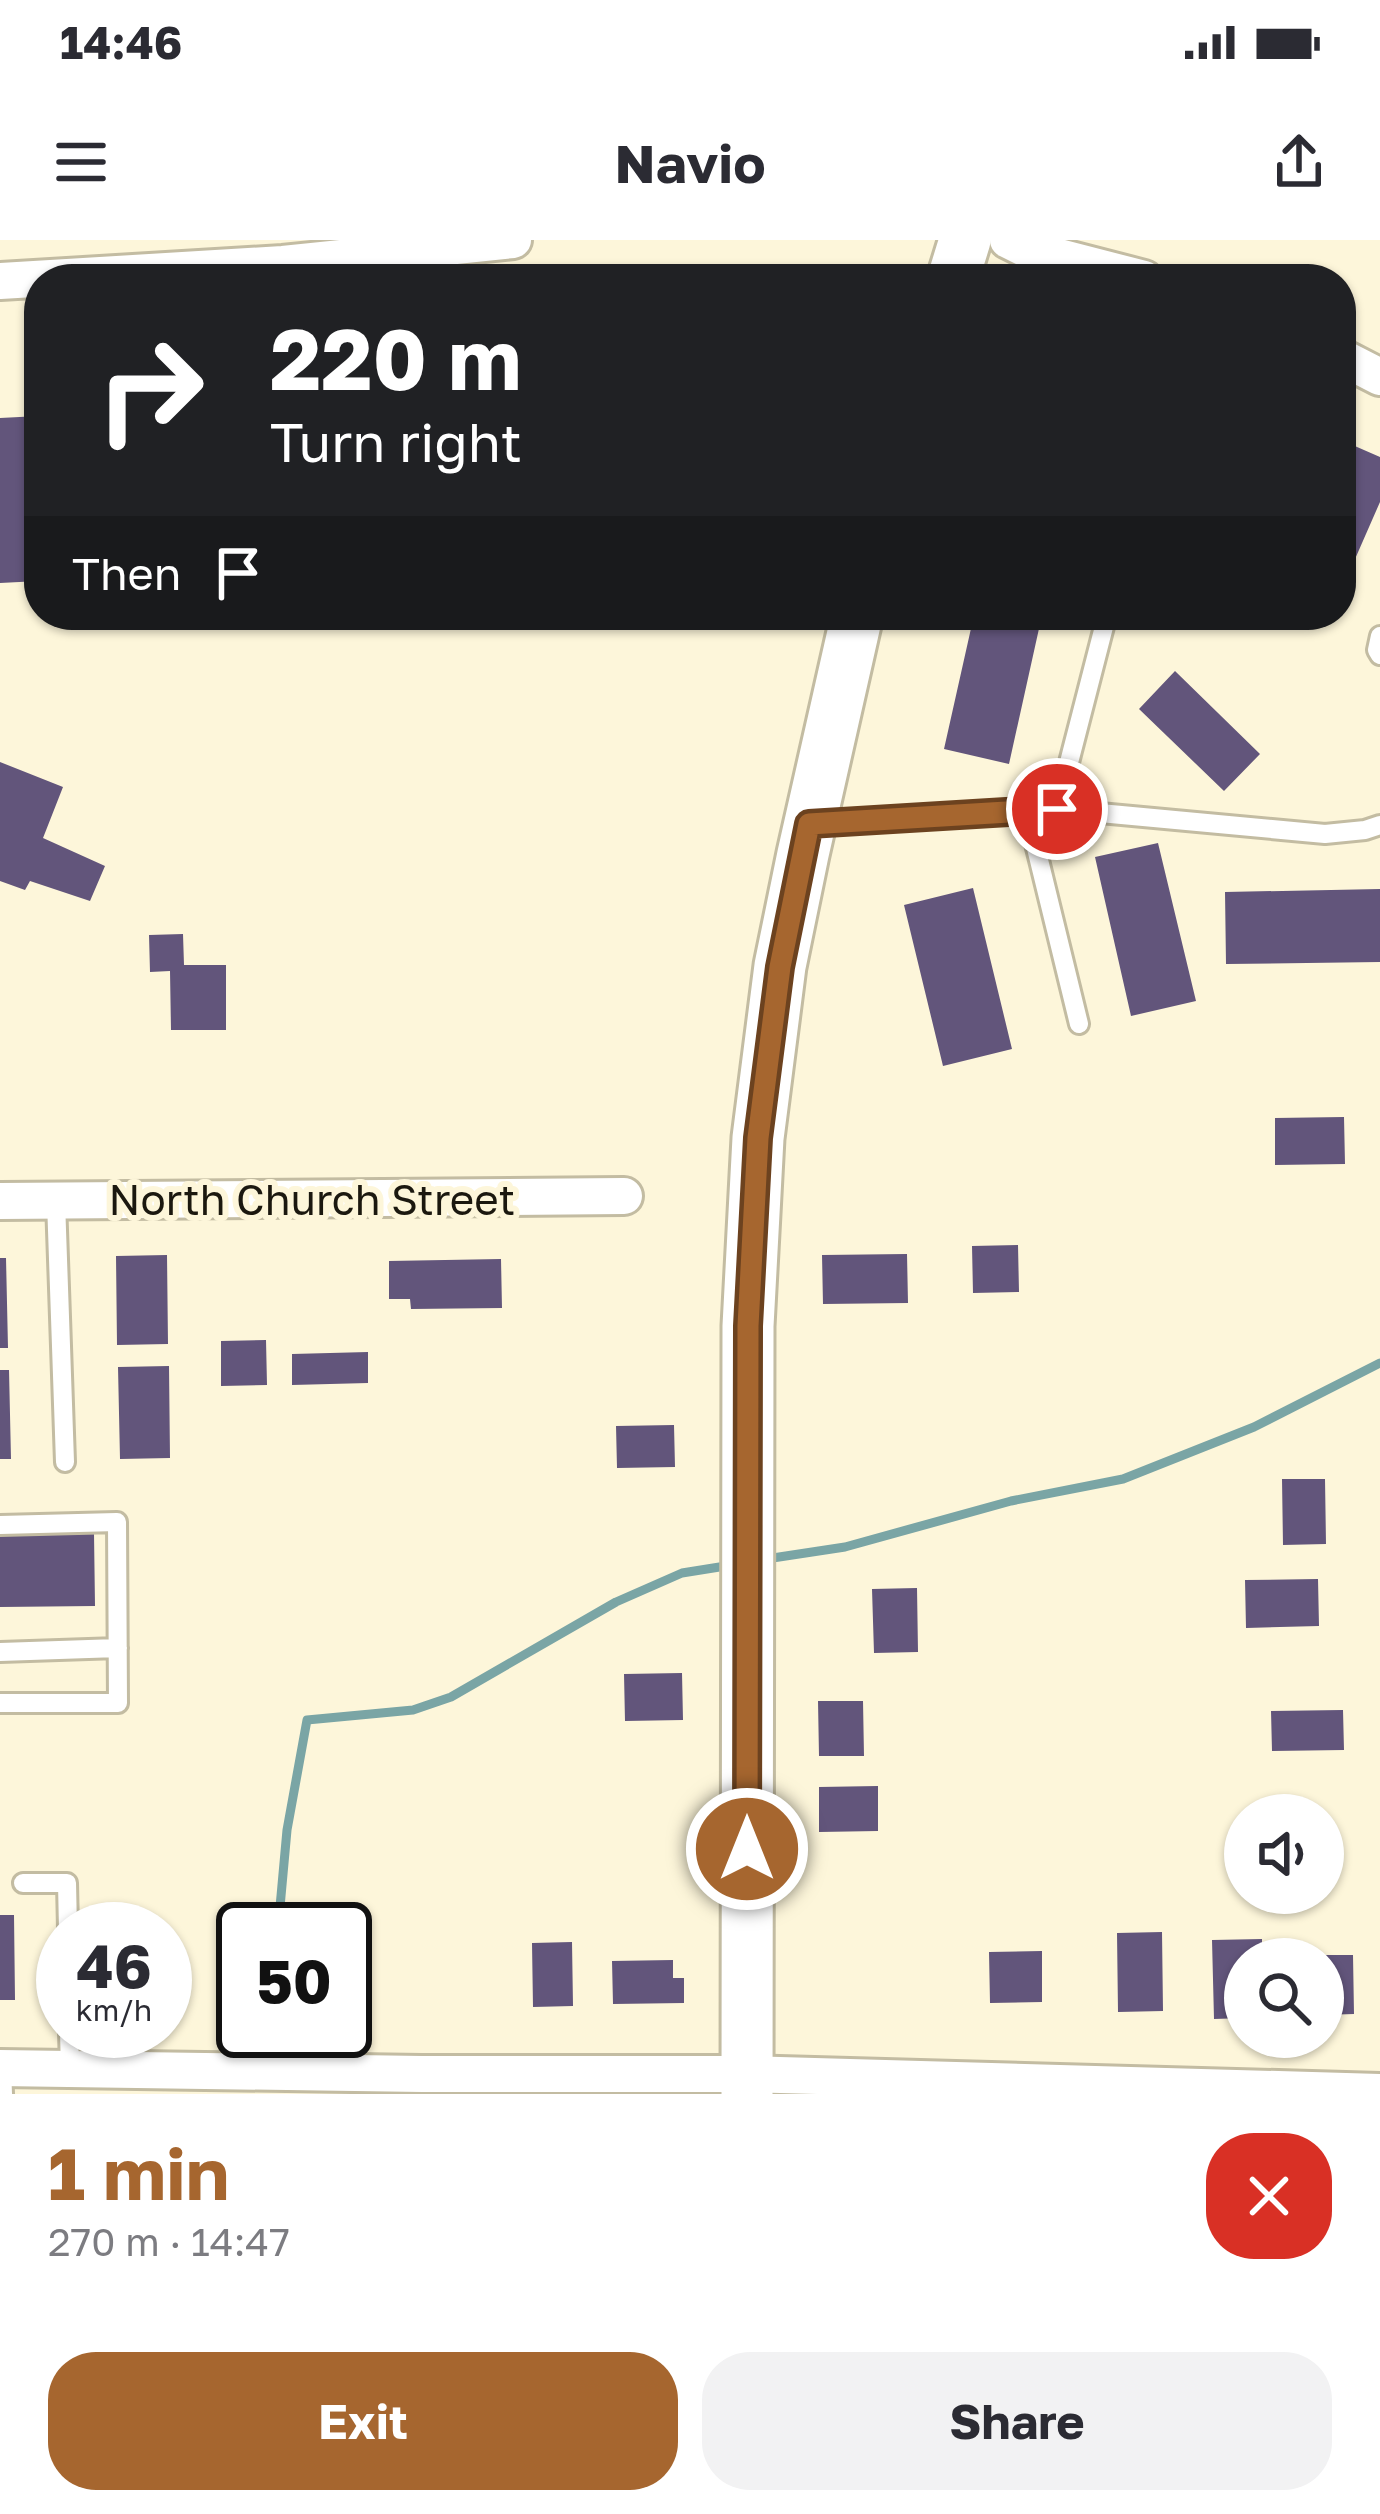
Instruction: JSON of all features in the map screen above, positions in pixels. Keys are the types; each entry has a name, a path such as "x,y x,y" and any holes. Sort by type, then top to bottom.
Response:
{"main road":[{"path":"747,2084 748,1326 758,1138 780,967 854,630"}],"street":[{"path":"170,264 282,252 513,240"},
{"path":"1008,240 1086,264"},
{"name":"North Church Street","path":"0,1201 624,1196"},
{"path":"2,2077 70,2069 200,2083 1380,2092"}],"lane":[{"path":"1057,809 1103,630"},
{"path":"1380,636 1380,655"},
{"path":"809,824 1057,809 1324,834 1380,825"},
{"path":"1027,811 1079,1024"},
{"path":"56,1201 65,1462"},
{"path":"0,1525 117,1522 118,1703 0,1703"},
{"path":"0,1652 118,1648"},
{"path":"23,1883 67,1883 67,1902"},
{"path":"70,2058 70,2069"}],"building":[{"path":"24,417 24,582 0,583 0,418"},
{"path":"1356,447 1380,457 1380,502 1356,557"},
{"path":"971,630 1039,630 1009,764 944,749"},
{"path":"1175,671 1260,754 1224,791 1139,709"},
{"path":"0,762 63,787 43,838 105,866 90,901 30,881 25,890 0,881"},
{"path":"1158,843 1196,1001 1131,1016 1095,857"},
{"path":"973,888 1012,1049 943,1066 904,905"},
{"path":"1380,889 1380,962 1226,964 1225,892"},
{"path":"183,934 184,965 226,965 226,1030 171,1030 170,971 150,972 149,935"},
{"path":"1344,1117 1345,1164 1275,1165 1275,1118"},
{"path":"1018,1245 1019,1292 973,1293 972,1246"},
{"path":"907,1254 908,1303 823,1304 822,1255"},
{"path":"167,1255 168,1344 117,1345 116,1256"},
{"path":"0,1258 6,1258 8,1348 0,1348"},
{"path":"501,1259 502,1308 411,1309 410,1299 389,1299 389,1261"},
{"path":"266,1340 267,1385 221,1386 221,1341"},
{"path":"368,1352 368,1383 292,1385 292,1354"},
{"path":"169,1366 170,1458 120,1459 118,1367"},
{"path":"0,1370 9,1370 11,1459 0,1459"},
{"path":"674,1425 675,1467 617,1468 616,1426"},
{"path":"1282,1479 1325,1479 1326,1544 1283,1545"},
{"path":"94,1533 95,1606 0,1607 0,1534"},
{"path":"1318,1579 1319,1626 1246,1628 1245,1580"},
{"path":"917,1588 918,1652 874,1653 872,1589"},
{"path":"682,1673 683,1720 625,1721 624,1674"},
{"path":"818,1701 863,1701 864,1756 819,1756"},
{"path":"1343,1710 1344,1750 1272,1751 1271,1711"},
{"path":"878,1786 878,1831 819,1832 819,1787"},
{"path":"0,1915 14,1915 15,2000 0,2000"},
{"path":"1162,1932 1163,2011 1118,2012 1117,1933"},
{"path":"1212,1940 1224,1940 1224,2019 1214,2019"},
{"path":"572,1942 573,2006 533,2007 532,1943"},
{"path":"1042,1951 1042,2002 990,2003 989,1952"},
{"path":"1344,1955 1353,1955 1354,2014 1344,2014"},
{"path":"673,1960 673,1978 684,1978 684,2003 613,2004 612,1961"}],"waterway":[{"path":"766,1559 845,1547 1011,1501 1123,1479 1254,1427 1380,1363"},
{"path":"280,1902 287,1830 307,1720 413,1710 451,1697 616,1602 682,1573 732,1565"}],"route":[{"path":"747,1849 748,1326 758,1138 780,967 809,824 1057,809"}]}
